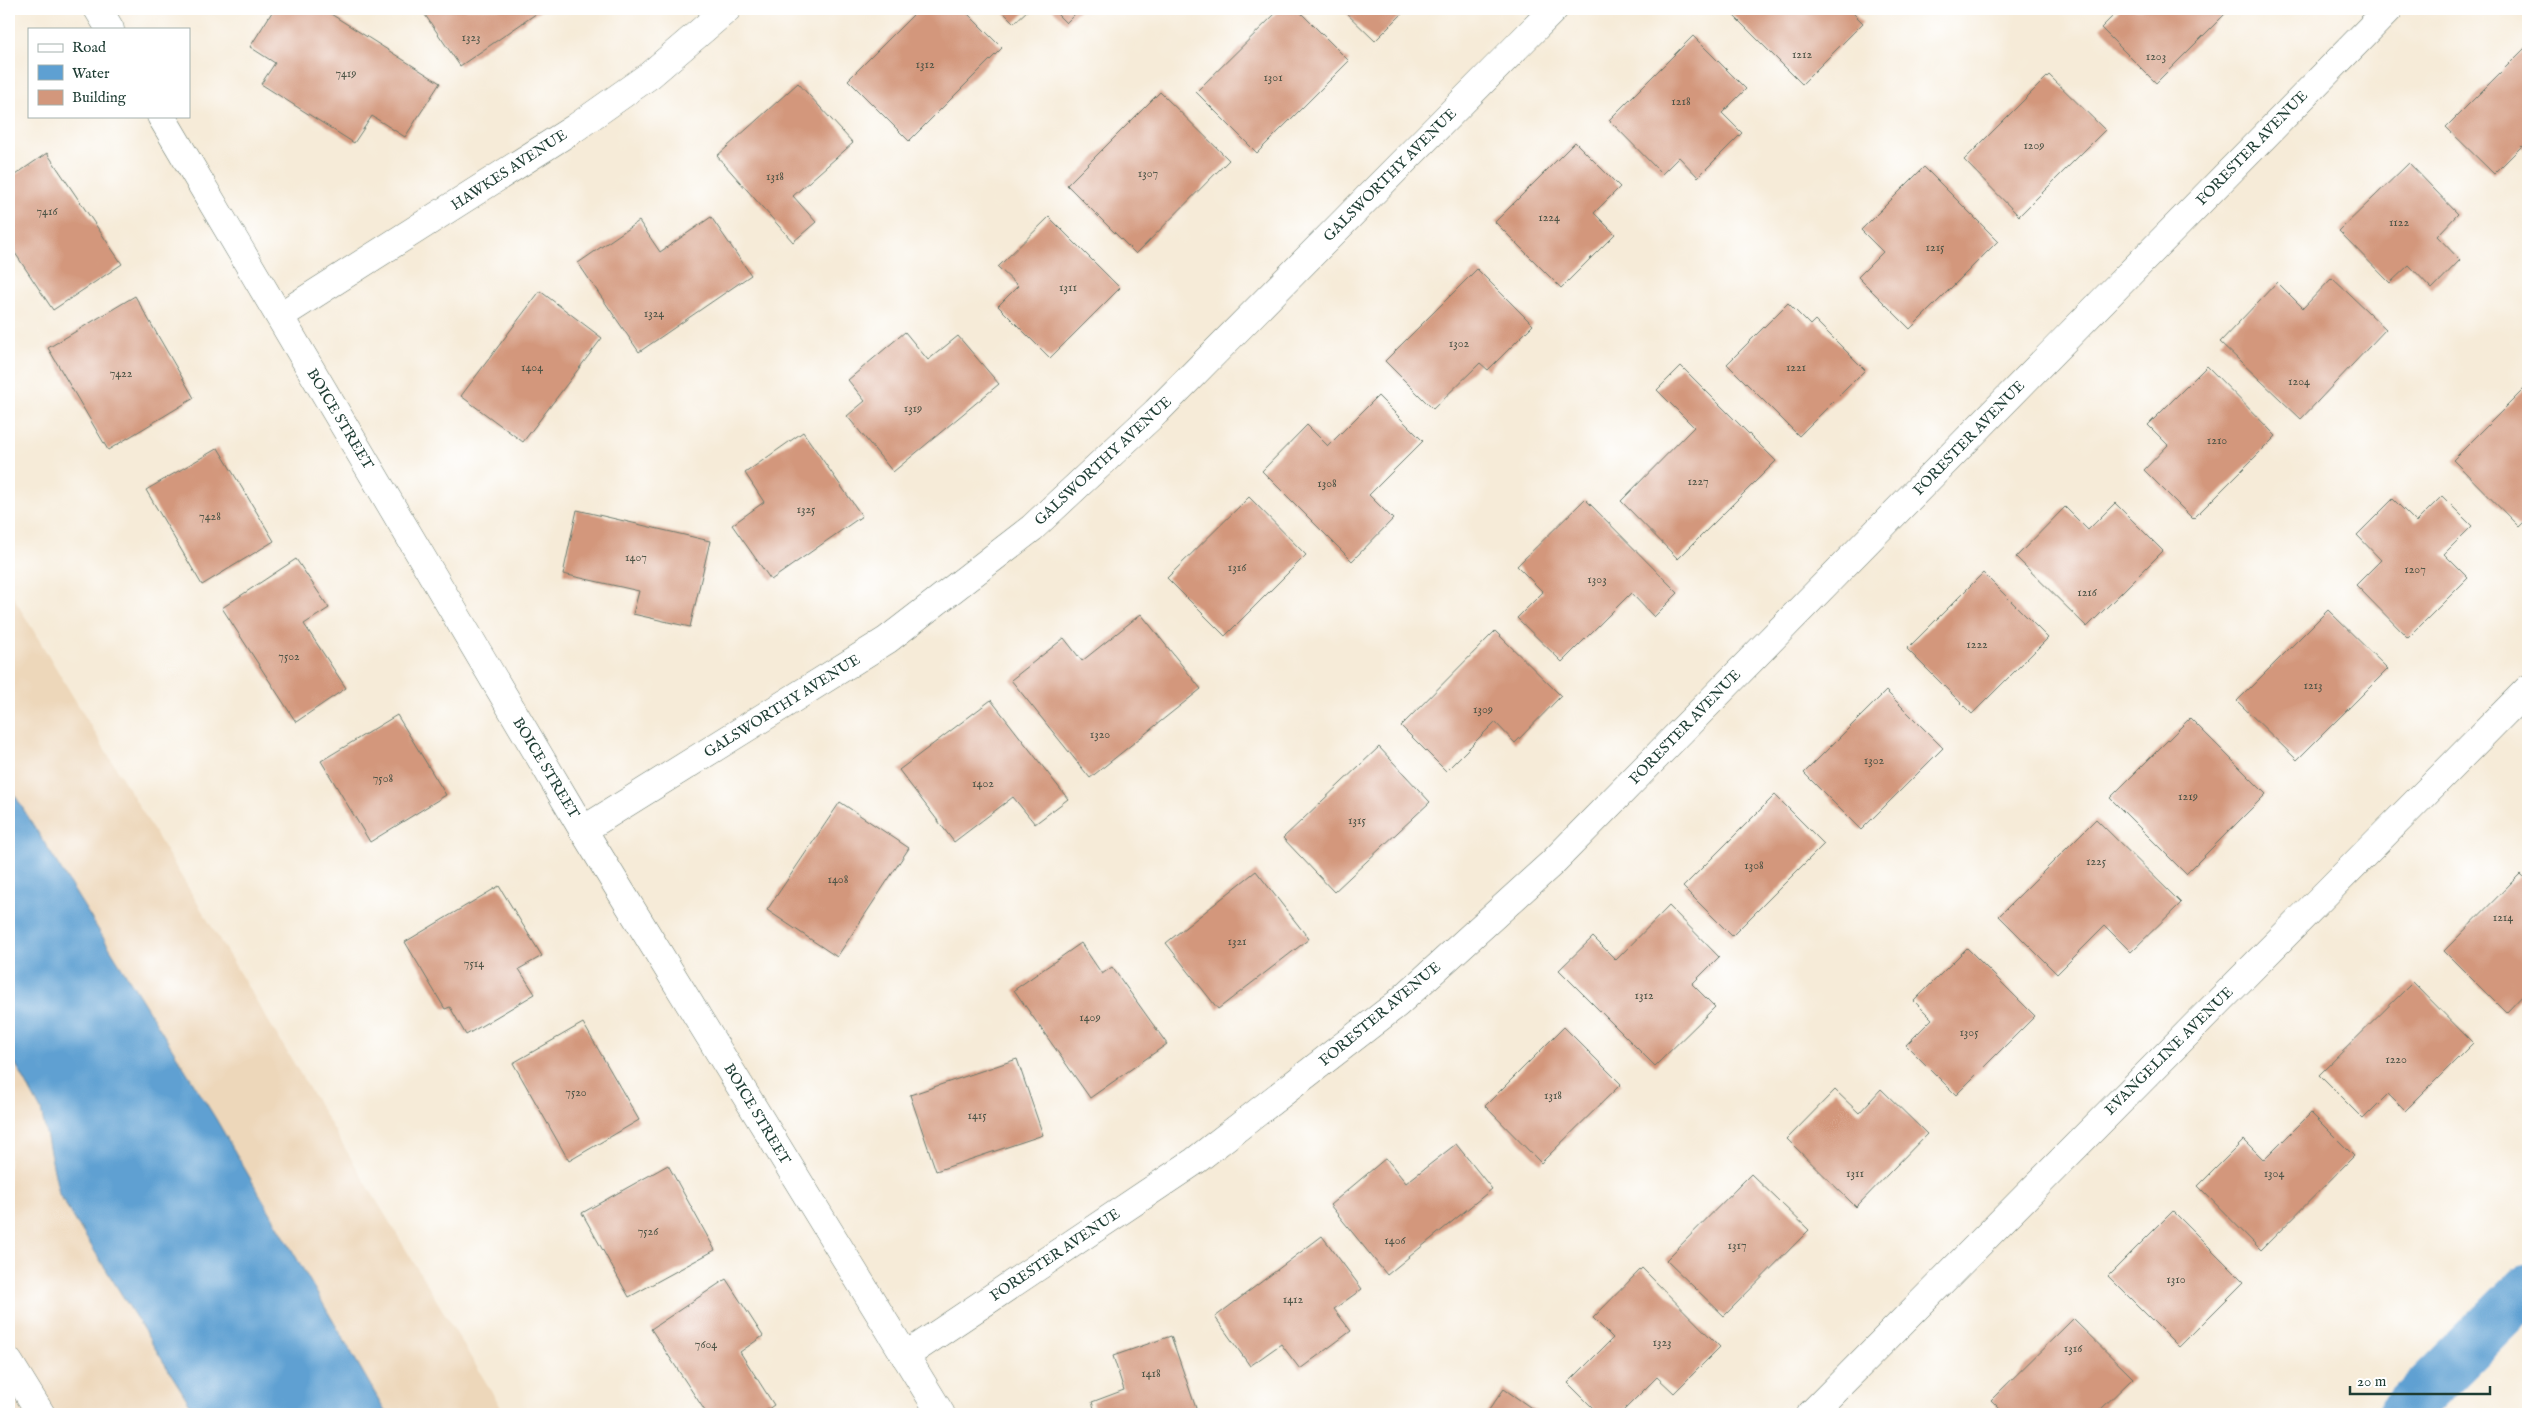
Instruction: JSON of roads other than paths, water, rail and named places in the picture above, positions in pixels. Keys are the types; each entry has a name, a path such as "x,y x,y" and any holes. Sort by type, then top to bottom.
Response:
{"street":[{"path":"98,9 109,28"},
{"name":"HAWKES AVENUE","path":"280,316 575,128 650,74 727,9"},
{"name":"GALSWORTHY AVENUE","path":"583,830 887,640 1032,528 1156,412 1554,9"},
{"name":"FORESTER AVENUE","path":"905,1356 1195,1161 1397,1004 1552,863 2389,9"},
{"name":"BOICE STREET","path":"162,118 583,830 941,1414"},
{"name":"EVANGELINE AVENUE","path":"1811,1414 2528,689"},
{"path":"9,1362 41,1414"}],"water":[{"path":"9,786 216,1119 387,1414 196,1414 59,1194 41,1110 9,1052"}],"waterway":[{"path":"2402,1414 2528,1288"}]}
